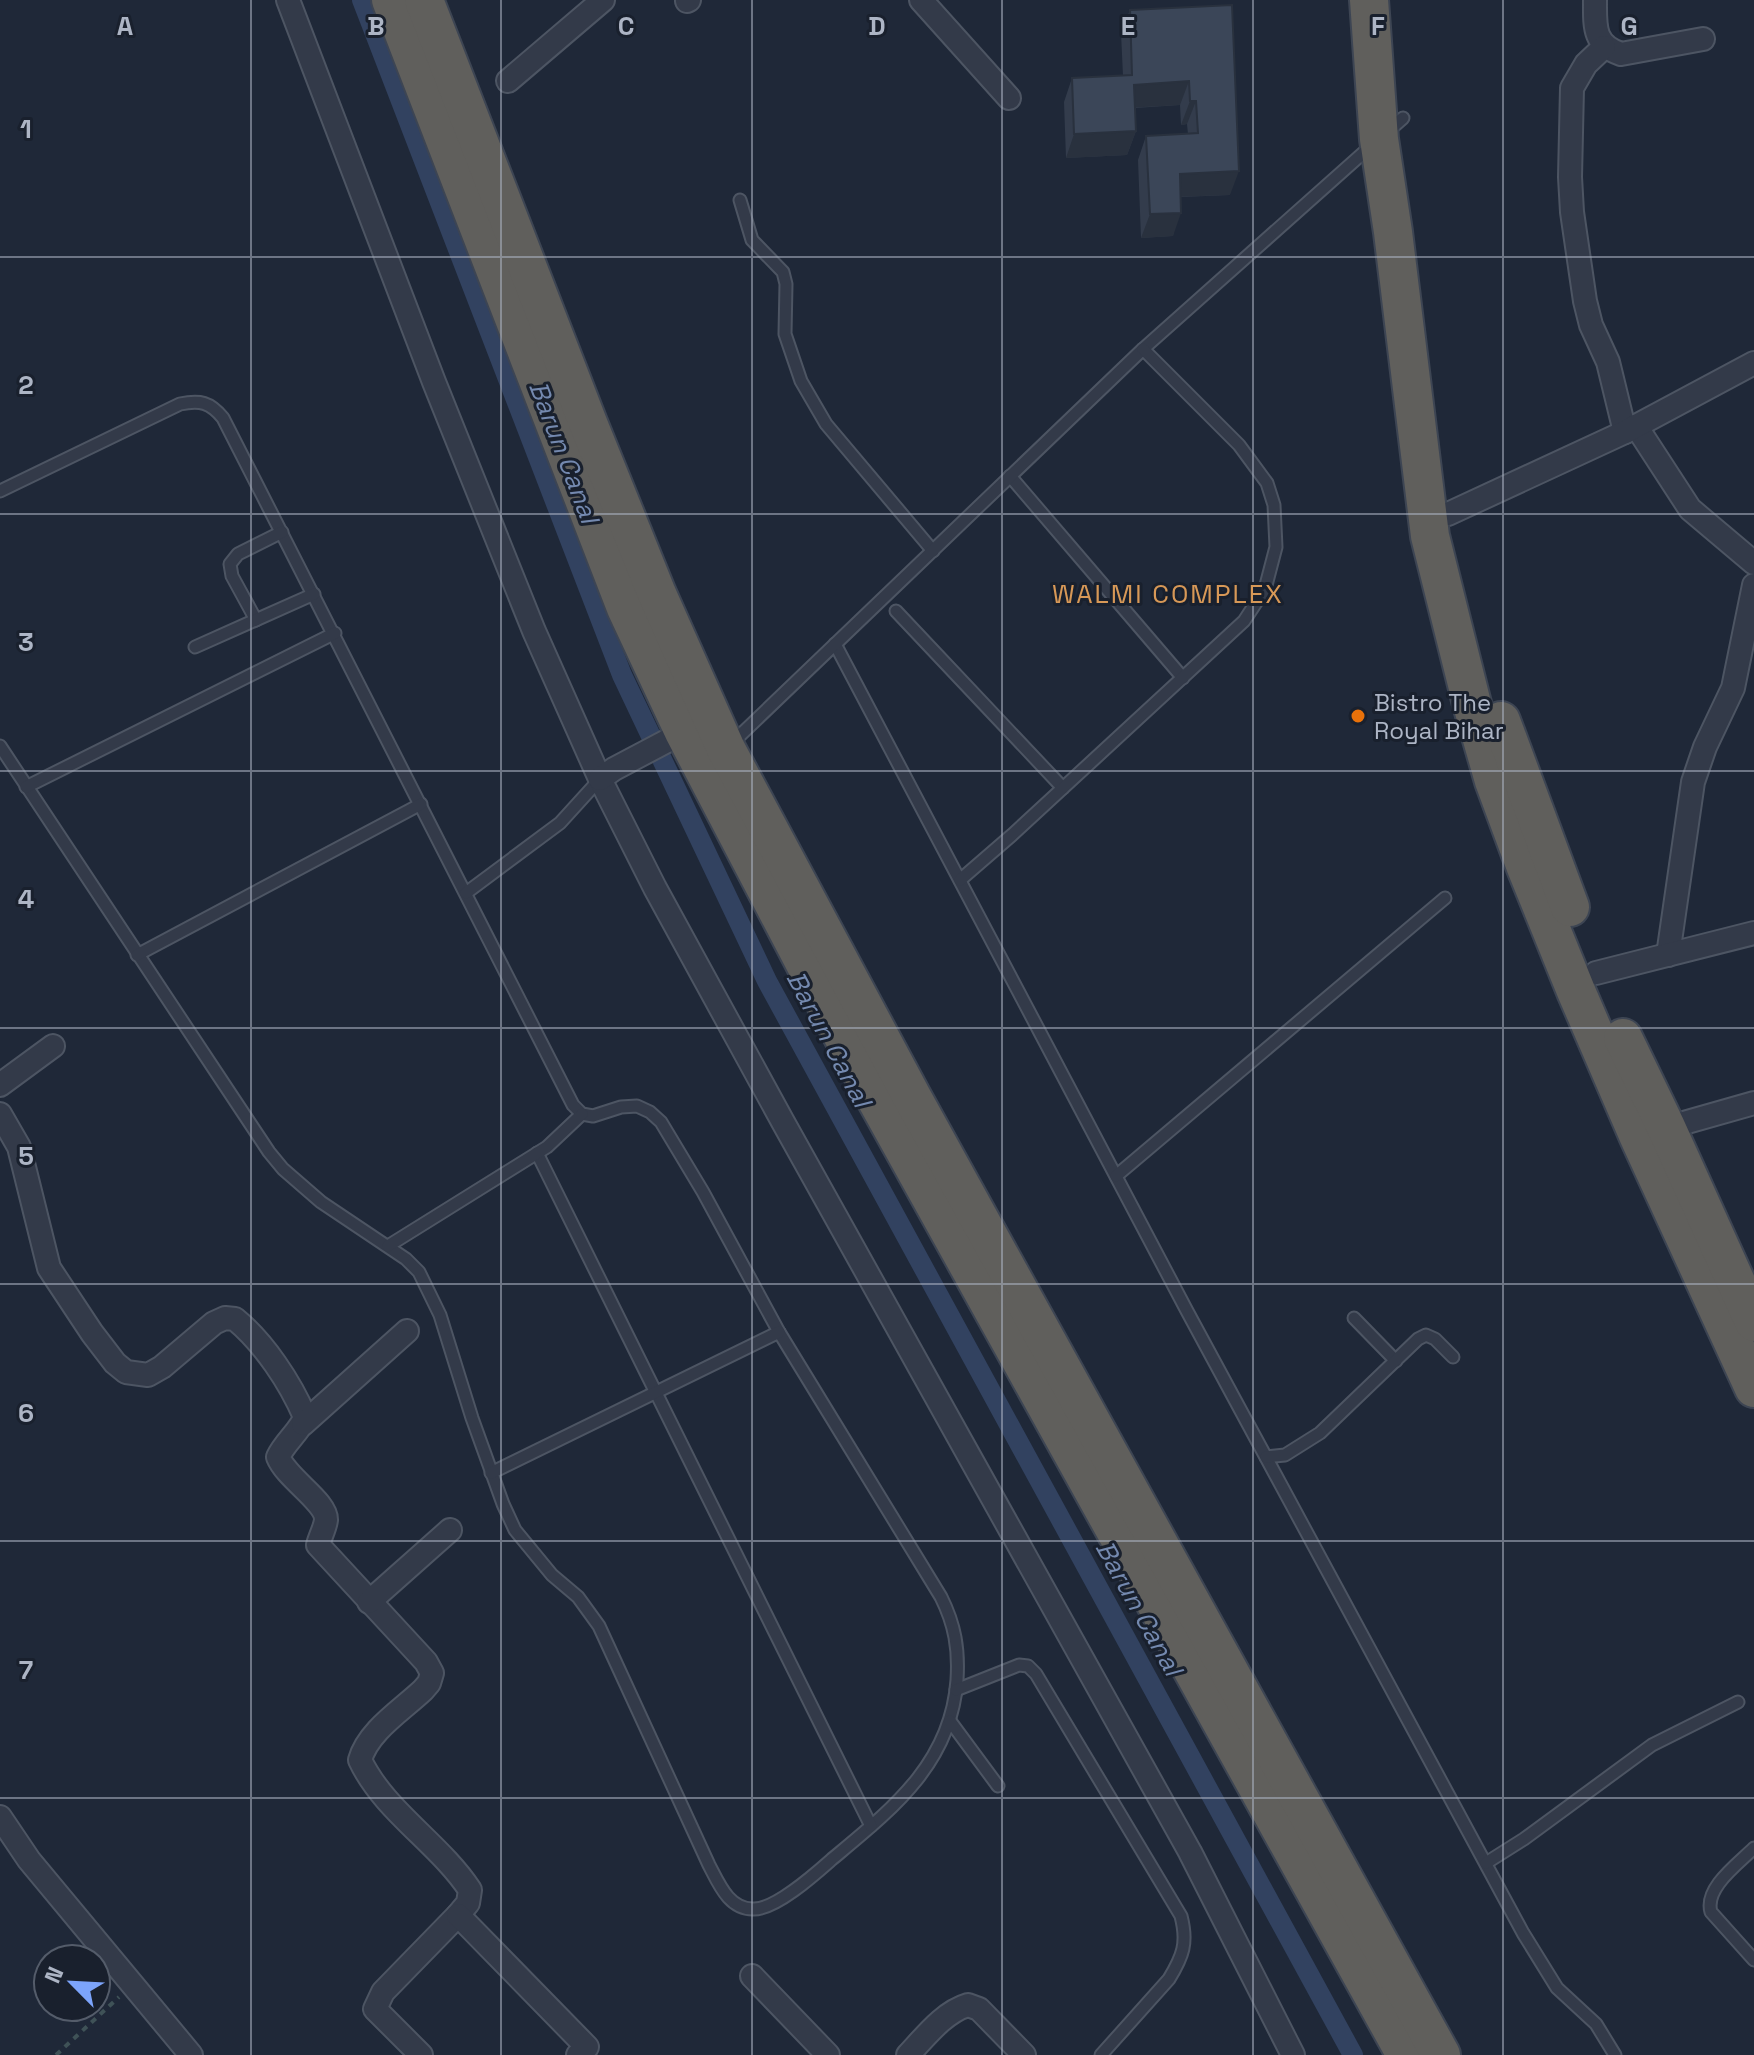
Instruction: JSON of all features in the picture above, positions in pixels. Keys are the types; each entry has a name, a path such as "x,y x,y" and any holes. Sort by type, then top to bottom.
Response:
{"highway":[{"path":"391,0 675,737 1406,2055"},
{"path":"424,0 593,437 657,594 726,749 912,1097 1441,2055"},
{"path":"1369,0 1448,514 1502,722 1554,867 1628,1052 1652,1131 1754,1388"},
{"path":"1393,0 1393,232 1430,536 1446,606 1494,781 1525,865 1652,1131 1754,1322"}],"street":[{"path":"288,0 434,382 534,631 607,774 655,888 1182,1838 1293,2055"},
{"path":"508,81 603,0"},
{"path":"921,0 1009,98"},
{"path":"1595,0 1595,20 1604,47 1621,54 1703,39"},
{"path":"1604,47 1586,64 1572,88 1569,134 1571,188 1585,301 1591,325 1608,362 1630,429 1690,509 1754,563"},
{"path":"1448,514 1630,429 1754,363"},
{"path":"1668,955 1693,782 1705,747 1733,688 1749,627 1754,585"},
{"path":"607,774 675,737"},
{"path":"1596,973 1754,933"},
{"path":"0,1085 53,1046"},
{"path":"1652,1131 1754,1103"},
{"path":"0,1114 19,1147 49,1268 115,1363 126,1372 148,1375 214,1323 225,1318 235,1319 254,1337 290,1388 305,1417 303,1424"},
{"path":"407,1331 293,1433 278,1457 282,1468 319,1503 324,1512 326,1522 318,1545 322,1553 426,1662 432,1673 423,1690 371,1740 360,1760 379,1789 470,1890 468,1903 383,1992 375,2009 421,2055"},
{"path":"369,1602 450,1530"},
{"path":"0,1817 29,1860 191,2055"},
{"path":"458,1915 587,2047 578,2055"},
{"path":"752,1976 828,2055"},
{"path":"908,2055 943,2020 958,2008 968,2005 979,2009 1024,2055"}],"lane":[{"path":"726,749 1143,349 1391,129"},
{"path":"740,200 752,240 783,272 786,284 785,334 801,381 813,403 826,424 933,551"},
{"path":"960,880 1244,621 1265,589 1276,547 1277,525 1267,483 1239,445 1143,349"},
{"path":"0,491 180,404 206,402 223,418 573,1105 582,1114 593,1116 621,1107 637,1106 650,1112 661,1122 703,1192 779,1332 949,1612 956,1633 956,1690 944,1739 917,1780 871,1826 815,1874 766,1907 753,1910 730,1902 709,1865 599,1626 578,1597 552,1575 522,1542 503,1504 435,1304 419,1272 388,1246 321,1202 283,1169 0,746"},
{"path":"1010,476 1183,678"},
{"path":"256,620 229,566 238,554 282,532"},
{"path":"195,647 314,594"},
{"path":"896,611 1063,788"},
{"path":"26,787 335,633"},
{"path":"835,644 1266,1457 1547,1974 1557,1988 1596,2024 1615,2055"},
{"path":"466,893 545,836 607,774"},
{"path":"137,955 421,804"},
{"path":"1116,1176 1445,898"},
{"path":"388,1246 537,1153 582,1114"},
{"path":"537,1153 871,1826"},
{"path":"1354,1318 1396,1361"},
{"path":"491,1473 779,1332"},
{"path":"1266,1457 1285,1455 1320,1433 1418,1339 1426,1335 1435,1339 1453,1357"},
{"path":"956,1690 1019,1665 1028,1666 1036,1674 1181,1916 1186,1934 1178,1964 1169,1979 1101,2055"},
{"path":"1486,1863 1524,1839 1652,1745 1738,1702"},
{"path":"950,1721 998,1786"},
{"path":"1754,1848 1721,1882 1708,1903 1711,1912 1754,1960"}],"path":[{"path":"56,2055 133,1985"}],"building":[{"path":"1232,5 1239,171 1180,174 1181,213 1150,214 1146,136 1198,133 1196,101 1190,101 1189,81 1134,85 1136,131 1074,134 1072,78 1132,75 1130,10"}],"waterway":[{"name":"Barun Canal","path":"362,0 622,675 767,981 1353,2055"}],"place":[{"name":"Bistro The Royal Bihar","path":"1358,716"}],"district":[{"name":"WALMI COMPLEX","path":"1168,594"}]}
